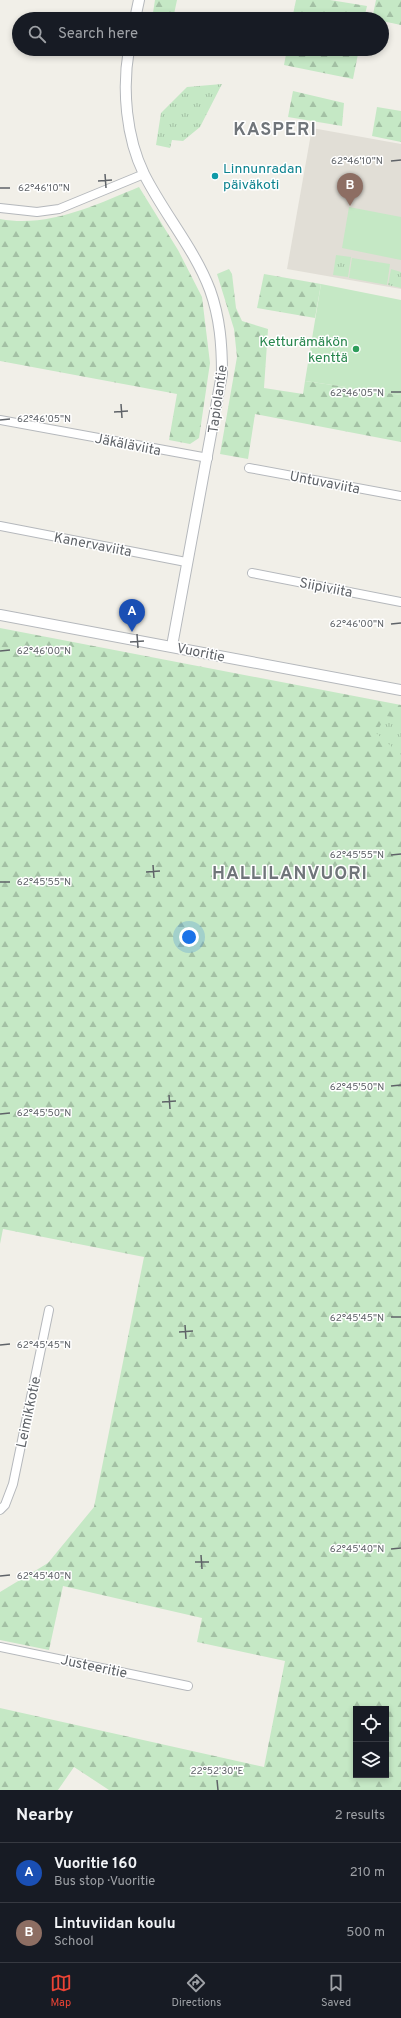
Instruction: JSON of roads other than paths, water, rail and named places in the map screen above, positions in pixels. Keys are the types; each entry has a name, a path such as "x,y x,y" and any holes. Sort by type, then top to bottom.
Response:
{"street":[{"path":"136,12 139,0"},
{"name":"Tapiolantie","path":"129,56 126,85 127,108 134,145 144,174 196,261 210,290 220,323 222,374 208,458 186,562 172,646"},
{"path":"0,208 37,212 59,209 144,174"},
{"name":"Jäkäläviita","path":"0,420 208,458"},
{"name":"Untuvaviita","path":"249,468 401,496"},
{"name":"Kanervaviita","path":"0,526 186,562"},
{"name":"Siipiviita","path":"252,573 401,602"},
{"name":"Vuoritie","path":"0,615 401,690"},
{"name":"Leimikkotie","path":"0,1510 5,1505 13,1484 49,1310"},
{"name":"Justeeritie","path":"0,1646 188,1686"}],"place":[{"name":"Linnunradan päiväkoti","path":"215,176"},
{"name":"Lintuviidan koulu","path":"350,206"},
{"name":"Ketturämäkön kenttä","path":"356,349"},
{"name":"Vuoritie 160","path":"132,632"}],"district":[{"name":"KASPERI","path":"275,129"},
{"name":"HALLILANVUORI","path":"290,873"}]}
